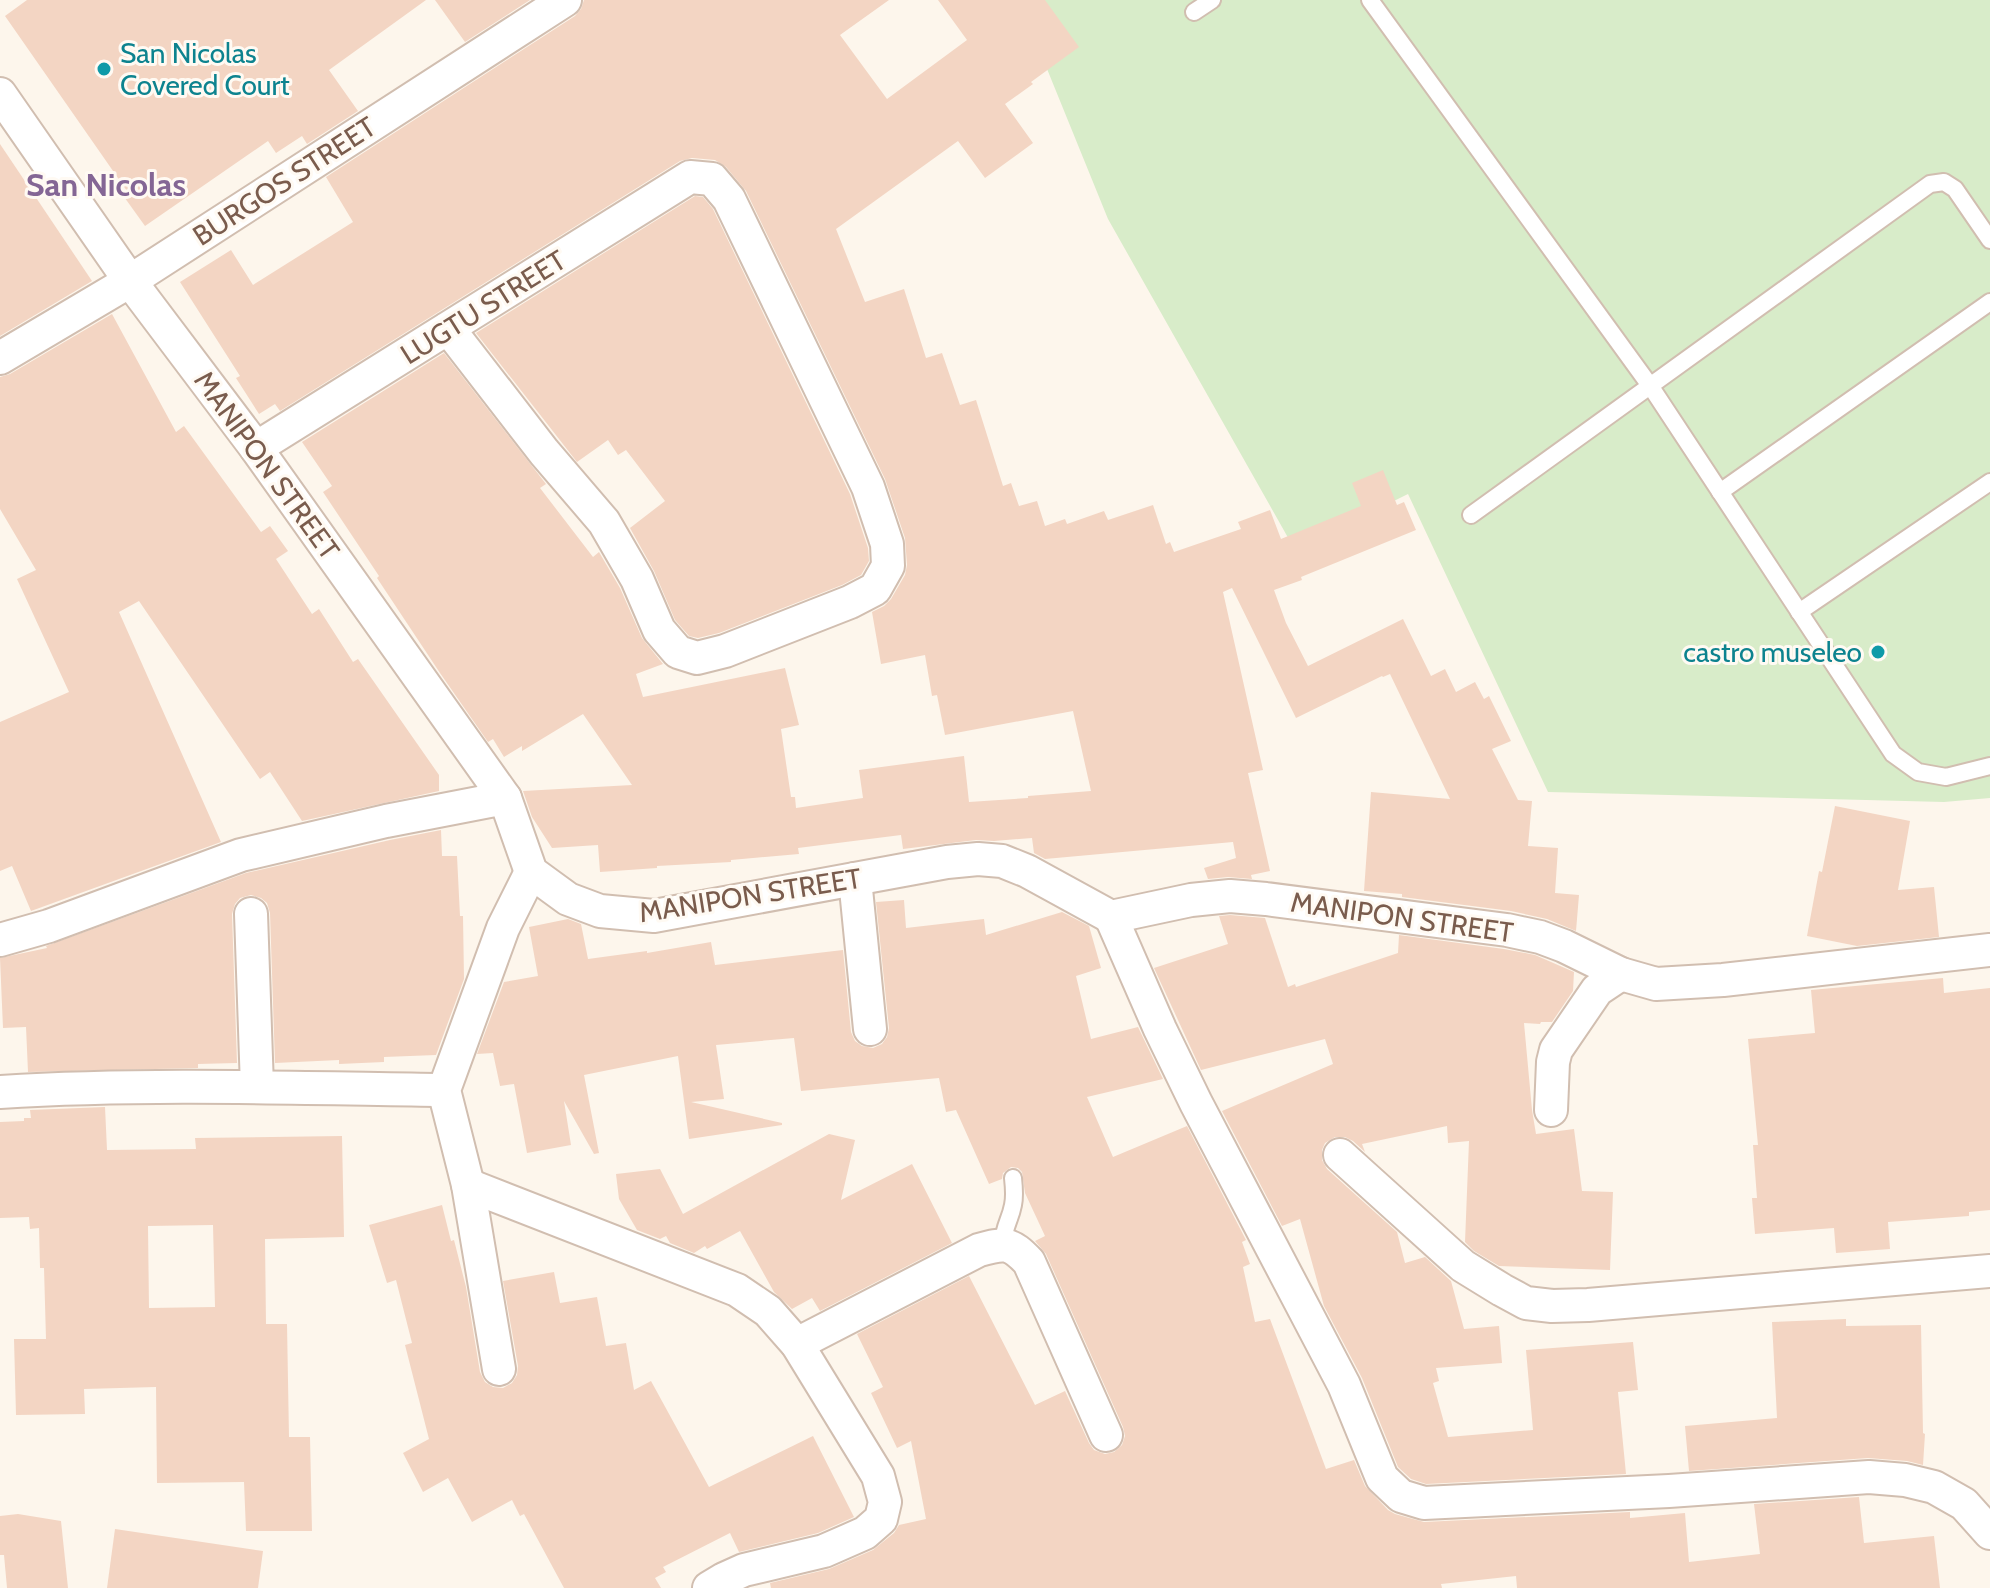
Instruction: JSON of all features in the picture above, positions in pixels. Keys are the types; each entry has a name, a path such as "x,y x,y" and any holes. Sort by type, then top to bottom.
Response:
{"street":[{"name":"BURGOS STREET","path":"0,358 130,281 565,0"},
{"name":"MANIPON STREET","path":"0,94 130,281 256,448 505,798 531,872 568,899 600,911 654,916 947,862 978,859 1002,861 1027,871 1111,917 1191,900 1230,896 1266,899 1518,932 1564,946 1621,974 1656,984 1723,980 1990,950"},
{"name":"LUGTU STREET","path":"256,448 448,328 690,177 712,179 729,199 868,487 887,544 888,566 875,589 850,602 725,651 697,658 678,652 659,630 637,579 604,522 544,452 448,328"},
{"path":"0,940 49,926 241,855 386,821 505,798"},
{"path":"499,1369 468,1185 444,1090 503,928 531,872"},
{"path":"855,879 870,1029"},
{"path":"251,914 257,1087"},
{"path":"1111,917 1190,1091 1344,1385 1382,1478 1401,1496 1424,1503 1869,1477 1905,1480 1934,1487 1964,1504 1990,1533"},
{"path":"1551,1110 1556,1050 1597,990 1621,974"},
{"path":"0,1092 85,1087 444,1090"},
{"path":"1340,1155 1463,1266 1526,1303 1588,1305 1990,1271"},
{"path":"468,1185 737,1290 768,1311 797,1344 878,1476 885,1502 881,1519 865,1533 824,1551 744,1570 709,1588"},
{"path":"797,1344 979,1250 1003,1244 1017,1249 1029,1262 1106,1435"}],"lane":[{"path":"1194,12 1212,0"},
{"path":"1370,0 1651,387 1893,754 1918,772 1946,777 1990,766"},
{"path":"1471,515 1930,184 1944,182 1955,189 1990,240"},
{"path":"1720,492 1990,302"},
{"path":"1799,612 1990,482"},
{"path":"1003,1244 1003,1229 1015,1196 1013,1178"}],"green space":[{"path":"1019,0 1990,0 1990,798 1944,802 1548,792 1408,494 1295,550 1108,219"}],"building":[{"path":"27,0 426,0 329,70 358,111 307,144 302,136 276,153 268,141 145,226 122,194 127,191 5,16"},
{"path":"435,0 530,0 465,42"},
{"path":"584,0 889,0 840,35 887,99 967,40 938,0 1045,0 1079,47 1005,104 1033,143 985,178 958,141 836,229 865,302 904,289 926,358 942,353 960,405 976,400 1003,486 1011,483 1019,506 1037,501 1045,526 1065,519 1067,524 1104,511 1108,520 1153,505 1166,544 1170,542 1174,552 1241,529 1238,522 1270,510 1281,539 1361,506 1352,483 1383,470 1397,505 1404,502 1416,530 1274,590 1286,623 1308,666 1403,619 1431,676 1445,669 1456,692 1475,682 1484,699 1489,696 1511,741 1492,749 1518,800 1532,801 1528,846 1558,848 1555,893 1579,895 1576,931 1547,919 1511,911 1364,891 1371,792 1450,799 1390,674 1296,718 1232,588 1223,592 1263,770 1248,773 1270,871 1251,875 1252,879 1208,879 1204,868 1236,858 1233,842 1045,859 1034,853 1032,838 976,840 903,849 901,835 798,848 799,854 600,872 598,845 552,848 532,817 523,791 632,785 583,714 522,751 522,746 504,757 493,739 488,742 323,492 332,486 302,442 444,353 546,484 540,488 593,557 599,552 620,588 642,638 663,664 636,674 643,697 785,668 799,725 781,729 791,797 795,797 796,808 863,798 859,770 964,756 969,802 1091,791 1073,711 945,735 937,695 932,696 925,655 881,664 872,612 891,599 905,575 905,538 885,479 746,191 726,167 715,160 692,158 680,161 280,411 275,404 259,414 236,378 240,376 180,282 231,250 253,285 353,222 326,177 575,16"},
{"path":"0,144 92,281 0,336"},
{"path":"695,196 703,197 713,209 850,494 868,548 869,561 861,575 842,585 719,633 698,638 689,636 675,620 654,571 630,528 665,501 626,450 618,455 608,440 577,462 476,333"},
{"path":"112,314 176,432 184,426 261,532 270,526 288,551 276,559 312,614 319,609 353,662 358,659 439,775 439,791 302,821 270,772 260,779 139,601 119,612 221,842 31,911 12,866 0,871 0,722 69,692 17,579 36,570 0,509 0,377"},
{"path":"1835,806 1910,821 1898,890 1934,887 1939,937 1857,946 1807,936"},
{"path":"441,830 442,856 457,856 460,916 463,916 464,979 436,1055 384,1057 384,1062 339,1064 339,1060 275,1063 270,913 267,903 251,895 240,898 232,914 237,1063 198,1064 198,1068 28,1072 26,1027 3,1028 0,958 47,948 246,873"},
{"path":"904,900 906,928 984,919 986,935 1062,912 1089,926 1101,968 1076,976 1091,1039 1138,1027 1163,1079 1087,1097 1113,1157 1187,1126 1246,1240 1242,1242 1250,1264 1243,1267 1255,1322 1270,1319 1326,1469 1354,1460 1365,1486 1388,1510 1424,1522 1630,1512 1630,1518 1685,1513 1689,1562 1760,1554 1754,1504 1859,1497 1864,1543 1934,1536 1940,1588 1517,1588 1516,1576 1441,1584 1442,1588 771,1588 770,1583 829,1569 873,1550 899,1525 926,1519 911,1441 897,1448 871,1393 883,1387 857,1334 969,1276 1035,1405 1065,1391 1094,1450 1105,1454 1114,1452 1122,1445 1125,1436 1123,1427 1046,1254 1035,1241 1045,1236 1025,1193 1022,1172 1011,1167 1003,1173 1002,1179 989,1184 956,1110 946,1112 939,1078 801,1091 794,1038 716,1045 724,1099 691,1102 782,1125 689,1139 678,1056 584,1075 599,1153 594,1154 564,1101 571,1145 527,1153 514,1084 500,1086 493,1053 477,1054 504,982 538,976 529,927 568,919 581,924 588,959 711,942 715,965 843,950 851,1032 855,1041 873,1048 882,1044 889,1028 876,902"},
{"path":"1219,916 1265,918 1288,987 1398,953 1399,935 1535,955 1574,972 1573,991 1552,1022 1524,1023 1532,1110 1536,1134 1574,1129 1582,1191 1613,1192 1610,1270 1499,1266 1474,1251 1465,1242 1469,1141 1448,1143 1447,1126 1362,1144 1365,1152 1345,1137 1335,1137 1325,1143 1322,1160 1327,1169 1397,1232 1405,1263 1425,1257 1451,1281 1464,1329 1499,1326 1502,1363 1436,1368 1439,1381 1433,1383 1448,1437 1533,1430 1526,1350 1633,1342 1638,1390 1618,1392 1626,1474 1426,1484 1411,1479 1398,1467 1362,1378 1324,1306 1300,1219 1282,1226 1222,1111 1333,1064 1325,1039 1201,1070 1154,968 1228,944"},
{"path":"1943,978 1944,993 1990,988 1990,1210 1969,1212 1969,1216 1888,1222 1890,1249 1836,1253 1834,1228 1755,1234 1752,1198 1757,1198 1753,1145 1758,1145 1748,1039 1815,1033 1811,990"},
{"path":"105,1107 107,1150 196,1149 195,1138 342,1136 344,1237 265,1239 266,1324 287,1324 289,1437 310,1437 312,1531 246,1531 244,1482 157,1483 156,1387 84,1389 85,1414 16,1415 14,1339 46,1339 44,1268 40,1268 39,1228 30,1229 29,1217 0,1218 0,1122 24,1121 24,1118 31,1118 30,1110","holes":["213,1225 215,1307 149,1308 148,1226"]},
{"path":"829,1134 855,1140 841,1200 912,1164 952,1243 820,1311 812,1298 792,1309 774,1292 740,1231 694,1253 670,1243 666,1236 660,1239 637,1230 619,1199 616,1174 660,1169 683,1214"},
{"path":"442,1205 466,1287 480,1372 485,1382 503,1388 512,1383 517,1375 503,1281 554,1272 560,1303 597,1297 606,1346 626,1343 634,1390 651,1381 709,1487 813,1436 854,1517 818,1533 739,1552 730,1533 663,1567 666,1572 655,1578 661,1588 564,1588 524,1514 520,1516 512,1500 472,1522 448,1478 423,1492 403,1453 429,1439 405,1345 412,1343 396,1280 387,1283 369,1225"},
{"path":"1846,1319 1846,1326 1921,1325 1925,1434 1923,1465 1868,1458 1689,1471 1685,1426 1777,1418 1772,1322"},
{"path":"18,1514 61,1521 68,1588 7,1588 4,1555 0,1555 0,1516"},
{"path":"115,1529 263,1551 258,1588 107,1588"}],"place":[{"name":"San Nicolas Covered Court","path":"104,69"},
{"name":"castro museleo","path":"1878,652"}],"district":[{"name":"San Nicolas","path":"106,185"}]}
